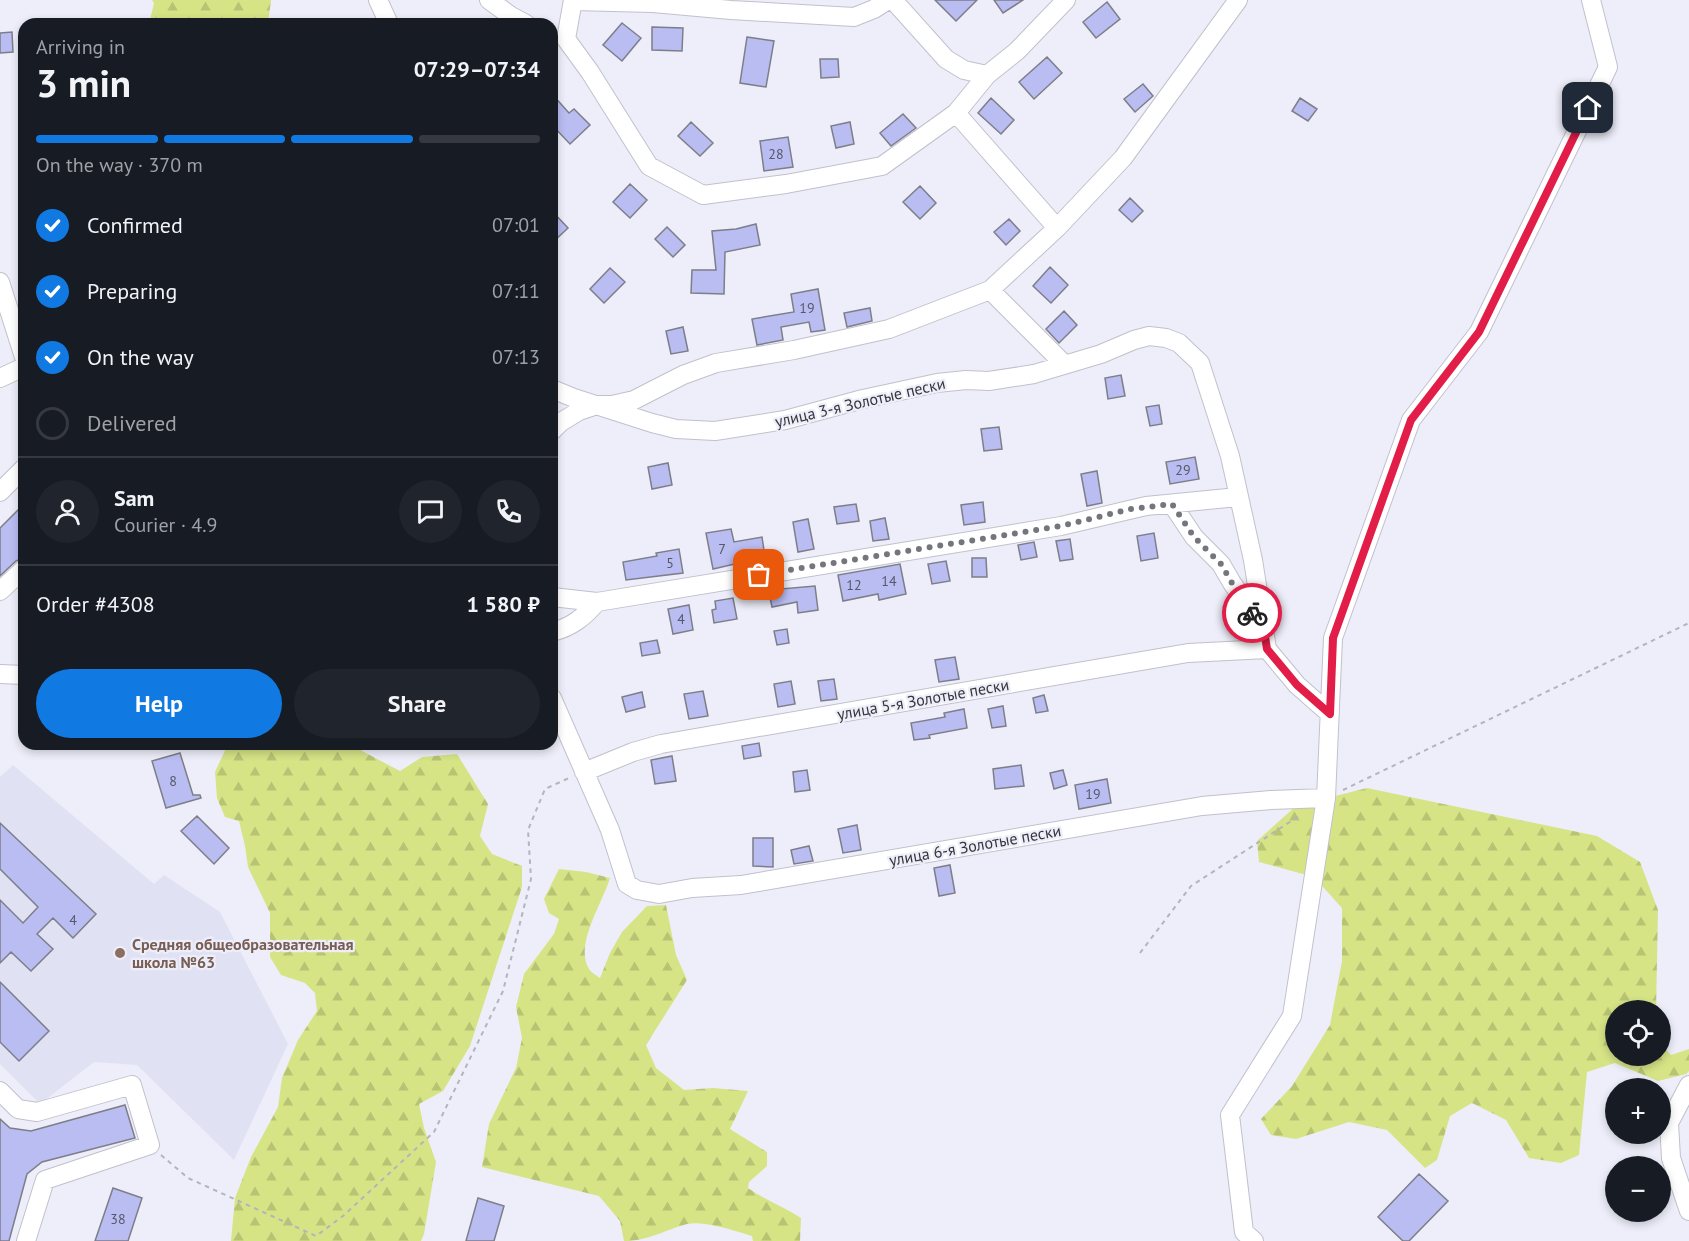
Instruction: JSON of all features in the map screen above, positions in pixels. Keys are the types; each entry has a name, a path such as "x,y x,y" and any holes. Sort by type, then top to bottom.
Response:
{"street":[{"path":"378,0 386,18"},
{"path":"489,0 512,18"},
{"path":"888,0 854,17 732,5 573,0 559,37 590,72 648,166 703,195 786,184 882,166 956,112 987,75 1017,51 1066,0"},
{"path":"893,0 946,59 964,70 987,75"},
{"path":"558,425 579,411 597,405 612,405 634,400 683,375 716,363 794,350 889,329 990,290 1057,228 1123,158 1238,0"},
{"path":"1254,1241 1244,1232 1230,1114 1292,1016 1326,798 1333,638 1411,420 1479,332 1608,67 1591,0"},
{"path":"956,112 1057,228"},
{"path":"0,282 18,338"},
{"path":"990,290 1064,364"},
{"name":"улица 3-я Золотые пески","path":"558,391 676,429 715,431 785,420 863,399 937,383 1035,374 1101,354 1134,340 1149,336 1166,338 1179,343 1200,363 1230,456 1255,569 1267,649"},
{"path":"0,378 18,370"},
{"path":"0,492 18,474"},
{"path":"558,598 597,602 1061,526 1131,509 1238,497"},
{"path":"1172,504 1194,537 1221,564 1264,630"},
{"path":"0,591 18,574"},
{"path":"558,630 581,620 597,602"},
{"path":"1267,649 1297,685 1330,714"},
{"name":"улица 5-я Золотые пески","path":"584,772 633,752 661,744 1188,652 1267,649"},
{"path":"0,674 18,675"},
{"path":"558,712 584,772"},
{"name":"улица 6-я Золотые пески","path":"584,772 610,830 627,885 638,890 659,894 692,888 741,885 1174,810 1254,801 1326,798"},
{"path":"0,1090 18,1109 37,1112 132,1085 150,1145 45,1180 26,1241"},
{"path":"1689,1085 1669,1124 1671,1158 1689,1211"}],"path":[{"path":"1140,952 1191,886 1326,798 1689,623"},
{"path":"150,1145 188,1178 316,1236 343,1216 434,1132 503,991 531,879 528,830 545,789 584,772"}],"shaded area":[{"name":"Средняя общеобразовательная школа №63","path":"13,765 154,884 164,875 220,912 288,1044 234,1160 137,1065 94,1062 40,1104 0,1064 0,777"}],"green space":[{"path":"152,0 271,0 269,18 150,18 154,3"},
{"path":"225,750 361,750 400,771 422,757 457,754 488,804 480,836 492,854 522,866 522,887 470,1046 443,1091 419,1104 424,1128 436,1162 421,1241 231,1241 235,1198 251,1157 278,1107 282,1078 298,1040 317,1011 315,993 305,983 281,975 270,957 270,913 248,867 239,821 225,817 217,798 215,772"},
{"path":"1367,788 1597,836 1640,862 1658,910 1656,1000 1605,1000 1606,1066 1587,1072 1579,1155 1561,1163 1529,1158 1506,1120 1472,1103 1450,1116 1437,1160 1425,1168 1387,1130 1349,1122 1296,1139 1271,1135 1261,1119 1292,1086 1330,1025 1342,961 1342,908 1314,877 1259,862 1257,841 1296,806"},
{"path":"559,869 610,878 591,924 585,948 585,959 589,969 600,978 622,932 647,906 666,905 676,955 687,980 646,1045 656,1068 684,1090 713,1088 748,1091 730,1129 767,1152 767,1166 749,1182 748,1188 801,1218 800,1241 753,1241 752,1236 737,1231 694,1223 649,1237 624,1241 620,1221 599,1196 482,1167 489,1124 516,1068 522,1038 516,1007 524,974 554,934 559,919 549,913 544,899"},
{"path":"1689,1049 1689,1071 1686,1074 1670,1078 1651,1078 1622,1066 1671,1066 1671,1055"}],"building":[{"path":"935,0 977,0 956,21"},
{"path":"994,0 1023,0 1003,13"},
{"path":"1107,2 1120,19 1096,38 1083,22"},
{"path":"622,23 641,38 622,61 603,45"},
{"path":"652,27 683,28 682,51 652,50"},
{"path":"12,32 13,52 0,53 0,33"},
{"path":"747,37 774,41 766,87 740,83"},
{"path":"1047,57 1062,73 1034,99 1019,82"},
{"path":"820,59 838,59 839,77 821,78"},
{"path":"1143,84 1153,96 1135,112 1124,99"},
{"path":"991,98 1014,120 1001,134 978,113"},
{"path":"1300,98 1317,109 1308,121 1292,111"},
{"path":"558,101 569,113 574,109 590,125 570,144 558,131"},
{"path":"903,114 916,128 891,146 880,133"},
{"path":"691,122 713,143 700,156 678,136"},
{"path":"850,122 854,144 836,148 831,126"},
{"path":"788,137 793,167 764,171 760,141"},
{"path":"630,184 647,200 630,218 613,202"},
{"path":"920,186 936,203 920,219 903,202"},
{"path":"1130,198 1143,211 1132,222 1119,210"},
{"path":"558,217 568,228 558,237"},
{"path":"1009,219 1020,231 1006,245 994,232"},
{"path":"756,224 760,245 725,252 724,294 691,293 692,270 716,270 712,231"},
{"path":"667,227 685,245 673,257 655,239"},
{"path":"1050,267 1068,285 1051,303 1033,286"},
{"path":"610,268 625,282 604,303 590,289"},
{"path":"818,289 825,330 811,332 809,322 781,327 783,340 757,345 752,319 794,312 791,294"},
{"path":"870,308 872,321 847,327 844,313"},
{"path":"1064,311 1077,325 1059,343 1046,329"},
{"path":"683,327 688,351 671,354 666,331"},
{"path":"1121,375 1125,396 1108,399 1105,378"},
{"path":"1159,405 1162,424 1150,426 1146,407"},
{"path":"999,427 1002,449 984,451 981,429"},
{"path":"1195,457 1199,479 1170,484 1166,462"},
{"path":"668,463 672,485 652,489 648,467"},
{"path":"1097,471 1102,503 1087,506 1081,474"},
{"path":"983,502 985,522 964,525 961,505"},
{"path":"856,504 859,521 837,524 834,507"},
{"path":"18,510 18,560 0,576 0,528"},
{"path":"885,518 889,539 873,541 870,521"},
{"path":"808,519 814,549 798,552 793,522"},
{"path":"731,529 734,542 762,537 765,557 713,569 706,533"},
{"path":"1154,533 1158,558 1141,561 1137,536"},
{"path":"1070,539 1073,559 1060,561 1056,541"},
{"path":"1034,542 1037,557 1021,560 1018,545"},
{"path":"679,549 683,573 626,580 623,562 657,556 656,553"},
{"path":"972,558 986,558 987,577 972,577"},
{"path":"946,561 950,581 932,584 928,564"},
{"path":"900,564 906,594 879,600 878,594 843,601 838,575"},
{"path":"780,585 781,589 815,586 818,610 798,613 797,602 772,607 768,587"},
{"path":"733,598 737,619 714,623 712,610 716,609 715,601"},
{"path":"689,605 693,630 673,634 668,609"},
{"path":"787,629 789,643 777,645 774,631"},
{"path":"657,640 660,653 642,656 640,643"},
{"path":"955,657 959,679 939,682 935,660"},
{"path":"834,679 837,699 821,701 818,681"},
{"path":"791,681 795,704 778,707 774,684"},
{"path":"703,691 708,716 689,719 684,694"},
{"path":"642,692 645,707 626,712 622,697"},
{"path":"1044,695 1048,711 1036,713 1033,698"},
{"path":"1003,706 1006,726 992,728 988,709"},
{"path":"964,709 967,728 914,740 911,723 945,717 944,713"},
{"path":"759,743 761,756 744,759 742,746"},
{"path":"180,753 193,795 200,795 201,798 166,808 152,761"},
{"path":"672,756 676,781 655,784 651,760"},
{"path":"1021,765 1024,786 995,789 993,769"},
{"path":"807,770 810,790 795,792 793,772"},
{"path":"1063,770 1067,785 1054,789 1050,773"},
{"path":"1107,779 1111,803 1079,809 1075,785"},
{"path":"197,816 229,848 214,864 181,831"},
{"path":"0,823 96,914 73,938 53,918 37,934 53,949 31,971 11,952 0,963 0,900 23,923 38,907 0,869"},
{"path":"857,825 861,850 843,853 838,829"},
{"path":"753,838 773,838 773,867 753,866"},
{"path":"809,846 813,861 794,864 791,850"},
{"path":"950,865 955,893 939,896 934,868"},
{"path":"0,982 49,1031 19,1061 0,1042"},
{"path":"125,1105 135,1138 42,1162 27,1174 9,1241 0,1241 0,1119 10,1128 31,1131"},
{"path":"1419,1174 1448,1201 1409,1241 1403,1241 1378,1217"},
{"path":"113,1188 142,1198 128,1241 95,1241"},
{"path":"478,1198 504,1206 494,1241 466,1241"}],"way so far":[{"path":"759,575 1061,526 1131,509 1172,504 1194,537 1221,564 1252,613"}],"place":[{"name":"Средняя общеобразовательная школа №63","path":"120,953"}],"route":[{"path":"1252,613 1264,630 1267,649 1297,685 1330,714 1333,638 1411,420 1479,332 1588,108"}]}
